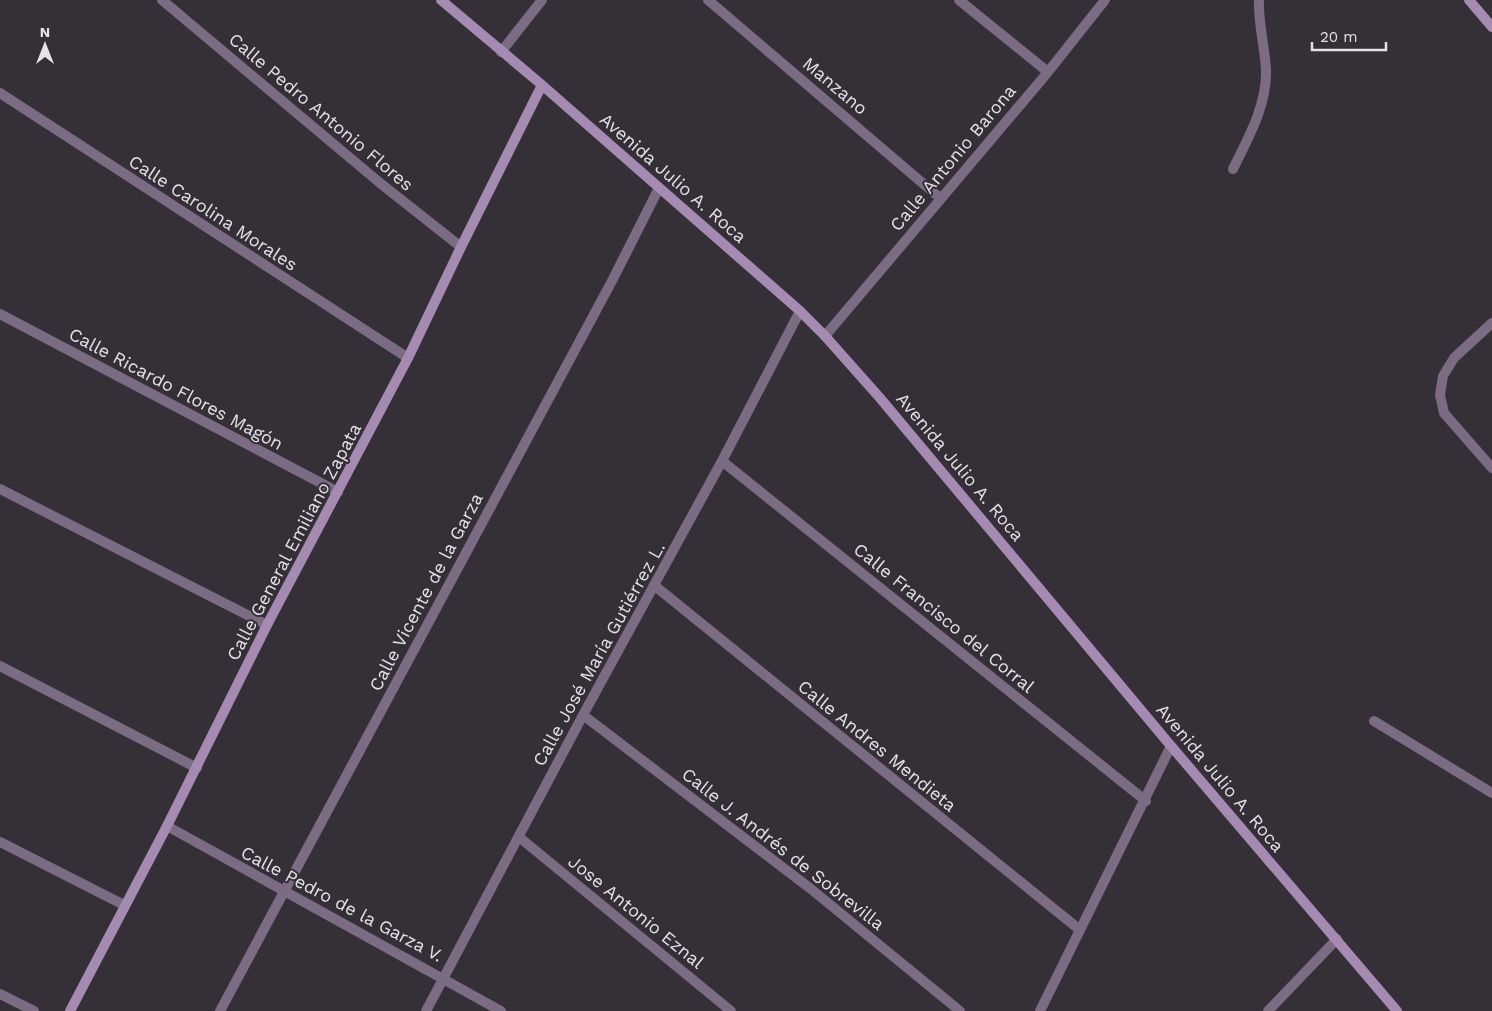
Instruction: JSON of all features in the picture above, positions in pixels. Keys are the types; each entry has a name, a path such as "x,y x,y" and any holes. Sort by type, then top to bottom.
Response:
{"street":[{"name":"Calle Pedro Antonio Flores","path":"162,0 380,183 461,247"},
{"name":"Avenida Julio A. Roca","path":"441,0 542,85 800,311 825,336 880,398 1171,746 1397,1011"},
{"path":"501,52 542,0"},
{"name":"Manzano","path":"708,0 940,198"},
{"path":"959,0 1048,72"},
{"name":"Calle Antonio Barona","path":"825,336 1048,72 1105,0"},
{"path":"1233,169 1256,120 1264,95 1266,71 1259,0"},
{"path":"1468,0 1492,27"},
{"name":"Calle General Emiliano Zapata","path":"70,1011 197,768 268,625 408,358 542,85"},
{"name":"Calle Carolina Morales","path":"0,93 408,358"},
{"name":"Calle Vicente de la Garza","path":"220,1011 613,279 659,188"},
{"name":"Calle José María Gutiérrez L.","path":"426,1011 520,837 583,715 722,461 800,311"},
{"name":"Calle Ricardo Flores Magón","path":"0,314 338,492"},
{"path":"1492,324 1454,358 1443,376 1440,395 1444,413 1492,468"},
{"name":"Calle Francisco del Corral","path":"722,461 1146,800"},
{"path":"0,489 268,625"},
{"name":"Calle Andres Mendieta","path":"655,586 1080,930"},
{"path":"0,666 197,768"},
{"name":"Calle J. Andrés de Sobrevilla","path":"583,715 811,888 960,1011"},
{"path":"1374,721 1492,794"},
{"path":"1040,1011 1146,800 1171,746"},
{"name":"Calle Pedro de la Garza V.","path":"167,826 502,1011"},
{"name":"Jose Antonio Eznal","path":"520,837 731,1011"},
{"path":"0,842 124,905"},
{"path":"1268,1011 1336,939"},
{"path":"0,994 34,1011"}]}
